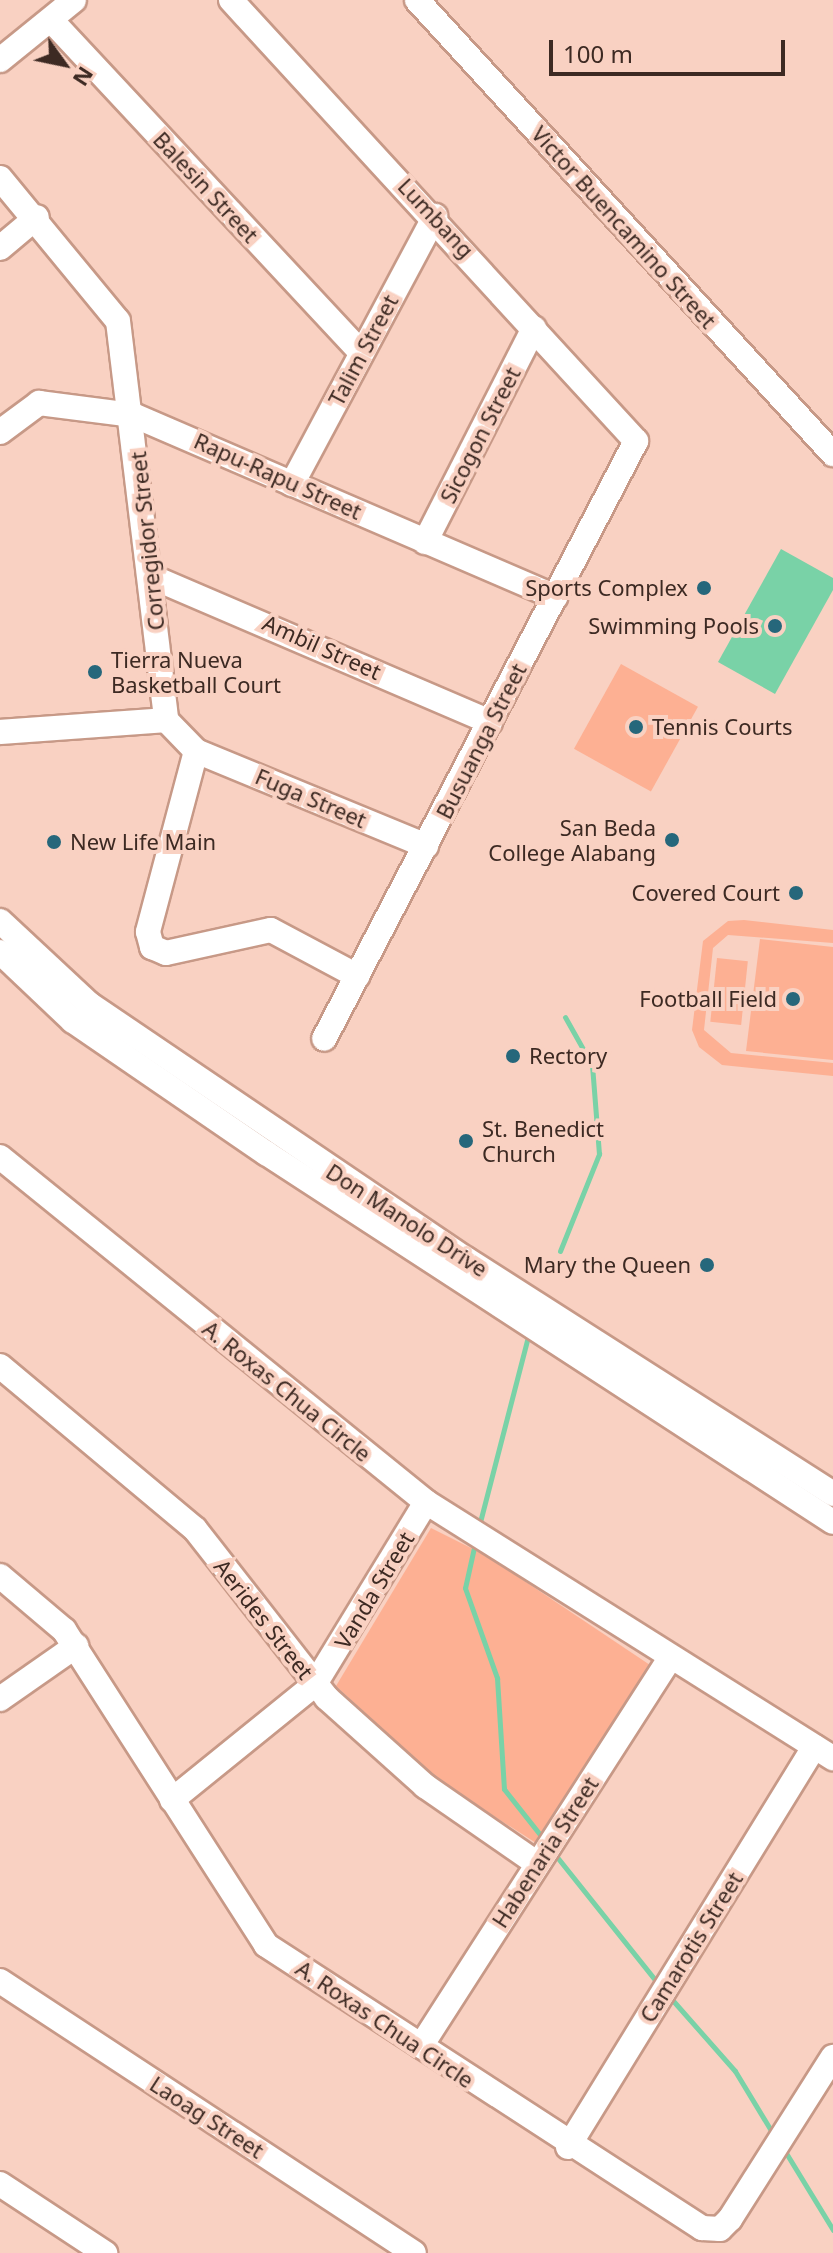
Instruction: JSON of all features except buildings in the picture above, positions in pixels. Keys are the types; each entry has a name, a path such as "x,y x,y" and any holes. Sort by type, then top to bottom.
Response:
{"street":[{"path":"0,60 74,0"},
{"name":"Lumbang","path":"231,0 435,216 636,441"},
{"name":"Victor Buencamino Street","path":"417,0 833,454"},
{"name":"Balesin Street","path":"51,20 361,353"},
{"name":"Corregidor Street","path":"0,178 37,217 118,321 133,415 166,720"},
{"name":"Talim Street","path":"292,484 435,216"},
{"path":"0,248 37,217"},
{"name":"Sicogon Street","path":"425,542 534,328"},
{"name":"Rapu-Rapu Street","path":"0,432 39,403 133,415 555,597"},
{"name":"Busuanga Street","path":"324,1039 636,441"},
{"name":"Ambil Street","path":"152,577 490,722"},
{"path":"0,732 166,720 196,751 148,932 152,947 166,953 271,930 357,976"},
{"name":"Fuga Street","path":"196,751 426,846"},
{"name":"Don Manolo Drive","path":"0,921 25,963"},
{"name":"Don Manolo Drive","path":"0,952 25,963 89,1004 298,1161 685,1413 833,1522"},
{"name":"A. Roxas Chua Circle","path":"0,1157 426,1502 669,1659 824,1752"},
{"name":"Aerides Street","path":"0,1366 195,1529 315,1684 425,1786 544,1852"},
{"name":"Don Manolo Drive","path":"685,1413 833,1494"},
{"name":"Vanda Street","path":"172,1800 315,1684 426,1502"},
{"name":"A. Roxas Chua Circle","path":"0,1576 76,1646 266,1945 568,2147 702,2228 720,2229 730,2219 833,2057"},
{"path":"0,1699 76,1646"},
{"name":"Habenaria Street","path":"421,2046 669,1659"},
{"name":"Camarotis Street","path":"568,2147 680,1965 824,1752"},
{"name":"Laoag Street","path":"0,1981 414,2253"},
{"path":"0,2184 105,2253"}],"shaded area":[{"name":"Swimming Pools","path":"781,549 833,578 833,590 775,694 718,662"},
{"name":"Tennis Courts","path":"621,664 698,707 651,792 574,749"},
{"path":"728,921 833,930 833,943 728,935 713,948 704,1030 731,1053 833,1063 833,1076 722,1065 699,1047 692,1030 703,941"},
{"name":"Football Field","path":"760,939 833,947 833,1060 746,1051"},
{"path":"717,958 748,961 741,1025 710,1022"},
{"path":"431,1528 487,1556 650,1665 536,1843 439,1781 336,1686"}],"waterway":[{"path":"560,1251 599,1154 592,1065 565,1017"},
{"path":"479,1526 528,1337"},
{"path":"475,1543 465,1588 497,1678 504,1789 545,1841"},
{"path":"553,1852 659,1985"},
{"path":"668,1995 735,2071 775,2137"},
{"path":"783,2148 833,2230"}],"place":[{"name":"Sports Complex","path":"704,588"},
{"name":"Swimming Pools","path":"775,626"},
{"name":"Tierra Nueva Basketball Court","path":"95,672"},
{"name":"Tennis Courts","path":"636,727"},
{"name":"San Beda College Alabang","path":"672,840"},
{"name":"New Life Main","path":"54,842"},
{"name":"Covered Court","path":"796,893"},
{"name":"Football Field","path":"793,999"},
{"name":"Rectory","path":"513,1056"},
{"name":"St. Benedict Church","path":"466,1141"},
{"name":"Mary the Queen","path":"707,1265"}]}
